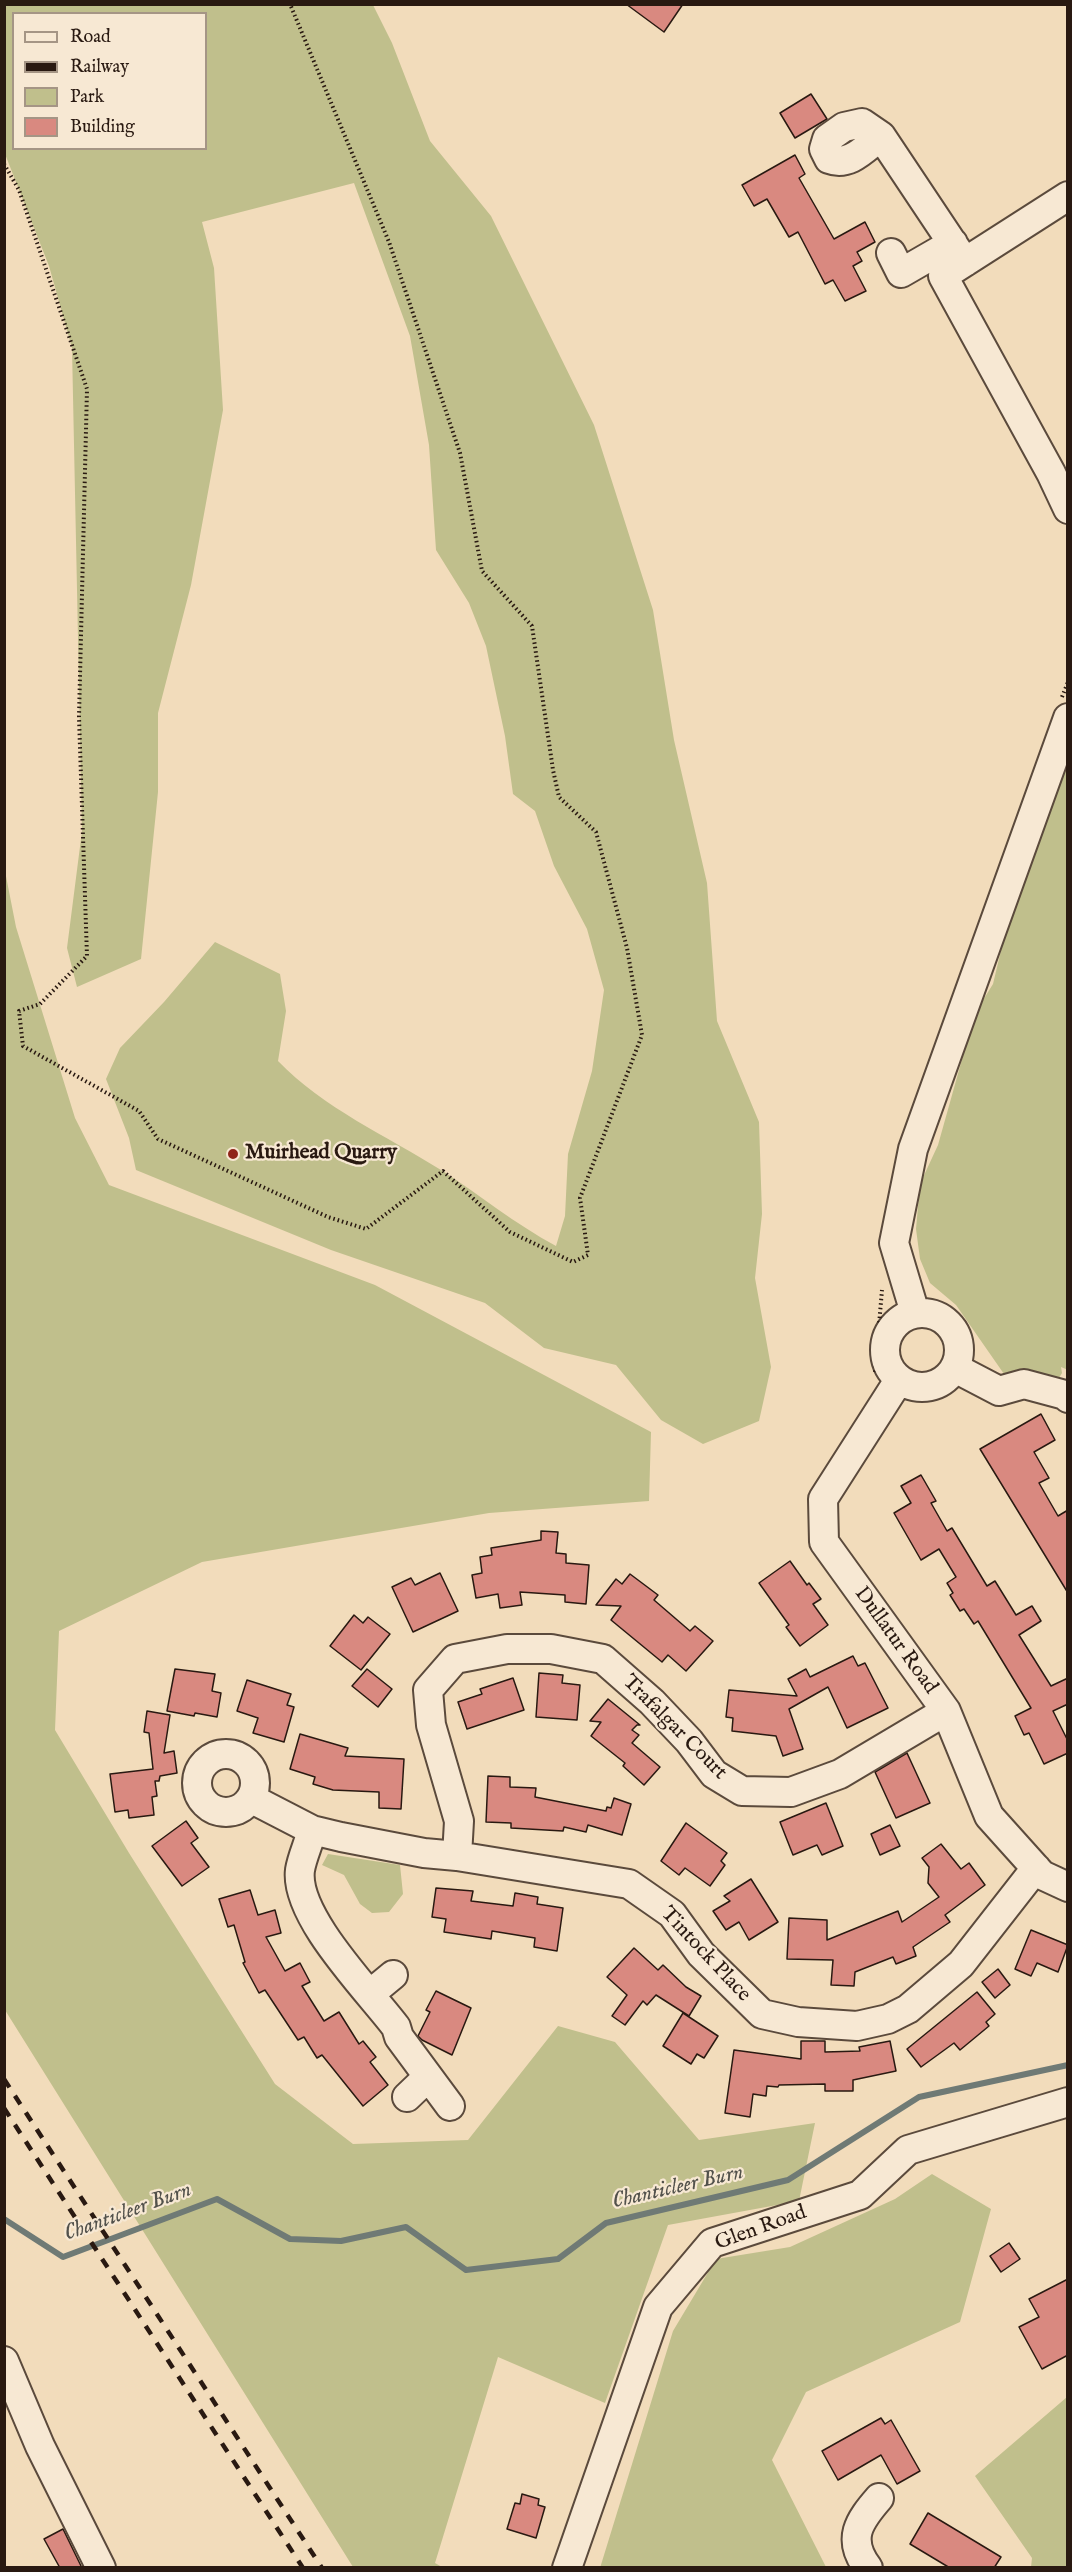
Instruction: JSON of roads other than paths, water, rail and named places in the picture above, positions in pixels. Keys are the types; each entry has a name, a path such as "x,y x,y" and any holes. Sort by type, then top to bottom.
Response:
{"street":[{"path":"881,136 959,252"},
{"path":"891,253 901,273 959,252 1068,196"},
{"path":"959,252 943,276 1051,473 1068,509"},
{"path":"915,1313 894,1243 913,1149 1068,718"},
{"path":"915,1313 925,1313 941,1318 950,1326 959,1342 960,1352 955,1368 942,1382 927,1387 913,1386 899,1380 886,1358 885,1349 892,1329 898,1322 915,1313"},
{"path":"955,1368 999,1391 1024,1384 1065,1395 1068,1398"},
{"name":"Dullatur Road","path":"899,1380 823,1499 824,1542 946,1712 989,1816 1042,1875 1068,1887"},
{"name":"Trafalgar Court","path":"457,1856 459,1821 431,1725 428,1690 455,1659 507,1649 551,1648 603,1659 660,1709 689,1741 714,1774 742,1791 791,1792 840,1774 946,1712"},
{"name":"Tintock Place","path":"252,1798 312,1830 424,1853 457,1856 629,1884 672,1914 701,1954 762,2014 798,2022 857,2026 888,2019 908,2009 961,1964 1036,1869"},
{"path":"312,1830 300,1872 305,1901 318,1929 396,2027 399,2037 450,2106"},
{"path":"370,1994 393,1975"},
{"path":"407,2097 428,2077"},
{"name":"Glen Road","path":"567,2568 658,2307 712,2243 860,2195 908,2150 1068,2102"},
{"path":"4,2361 39,2446 100,2568"},
{"path":"868,2568 857,2544 857,2532 861,2520 879,2498"}],"waterway":[{"name":"Chanticleer Burn","path":"4,2219 63,2257 217,2199 290,2239 341,2241 406,2227 466,2270 558,2259 606,2223 788,2180 919,2097 1068,2065"}],"railway":[{"path":"4,2079 322,2568"},
{"path":"4,2108 303,2568"}],"place":[{"name":"Muirhead Quarry","path":"233,1154"}]}
